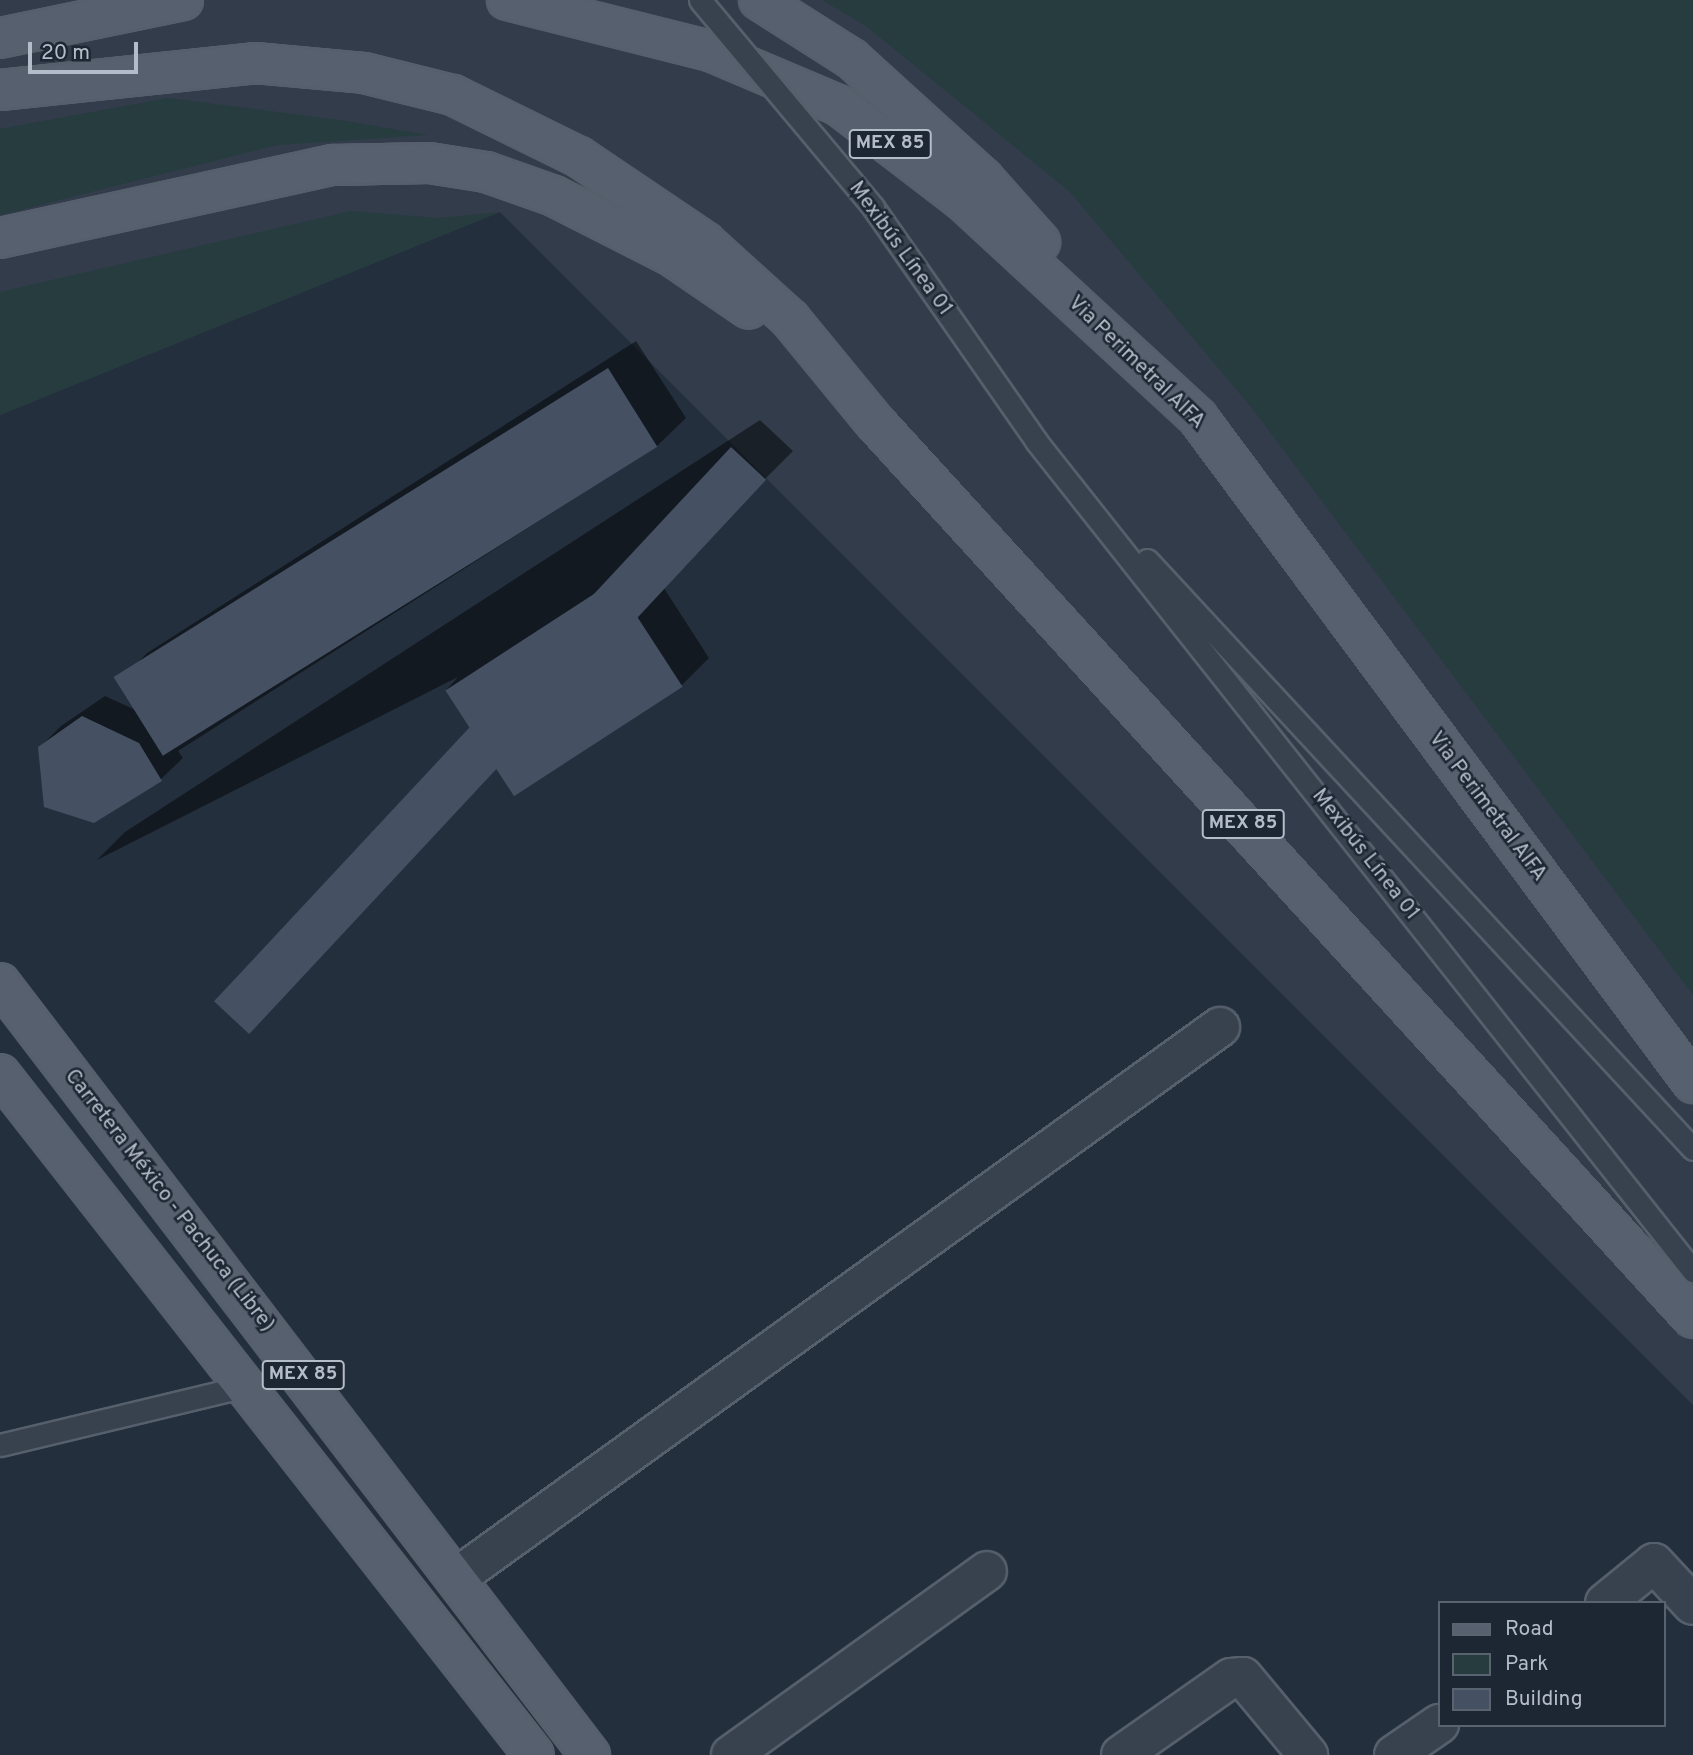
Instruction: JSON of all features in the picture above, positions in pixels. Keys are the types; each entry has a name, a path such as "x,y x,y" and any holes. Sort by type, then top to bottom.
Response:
{"main road":[{"path":"0,38 183,0"},
{"name":"Via Perimetral AIFA","path":"507,0 710,51 838,105 962,200 1198,418 1693,1083"},
{"path":"759,0 852,59 983,178 1198,418"},
{"path":"0,90 255,64 364,73 453,95 579,157 705,242 790,319 872,419"},
{"path":"0,238 333,165 429,163 486,172 554,195 672,256 751,310 872,419"},
{"name":"MEX 85","path":"872,419 1693,1318"},
{"name":"Carretera México - Pachuca (Libre)","path":"4,987 590,1755"},
{"name":"MEX 85","path":"0,1074 534,1755"}],"street":[{"path":"456,1578 1220,1027"},
{"path":"1607,1601 1654,1563 1693,1605"},
{"path":"731,1755 987,1571"},
{"path":"1121,1755 1231,1678 1243,1677 1308,1755"},
{"path":"1394,1755 1438,1725"}],"lane":[{"name":"Mexibús Línea 01","path":"700,0 873,207 1036,440 1693,1271"},
{"name":"Mexibús Línea 01","path":"1036,440 1693,1149"},
{"path":"0,1445 245,1386"}],"shaded area":[{"path":"0,0 1693,0 1693,1405 500,212 0,415"}],"green space":[{"path":"822,0 1693,0 1693,995 1252,408 1069,191 866,26"},
{"path":"168,98 346,121 427,135 277,145 0,215 0,129"},
{"path":"351,211 439,218 500,212 0,415 0,292"}],"building":[{"path":"608,368 657,447 163,756 114,677"},
{"path":"731,447 766,480 249,1034 214,1001"},
{"path":"614,581 683,687 514,796 445,690"},
{"path":"82,716 139,743 162,781 94,823 44,807 38,747"}]}
